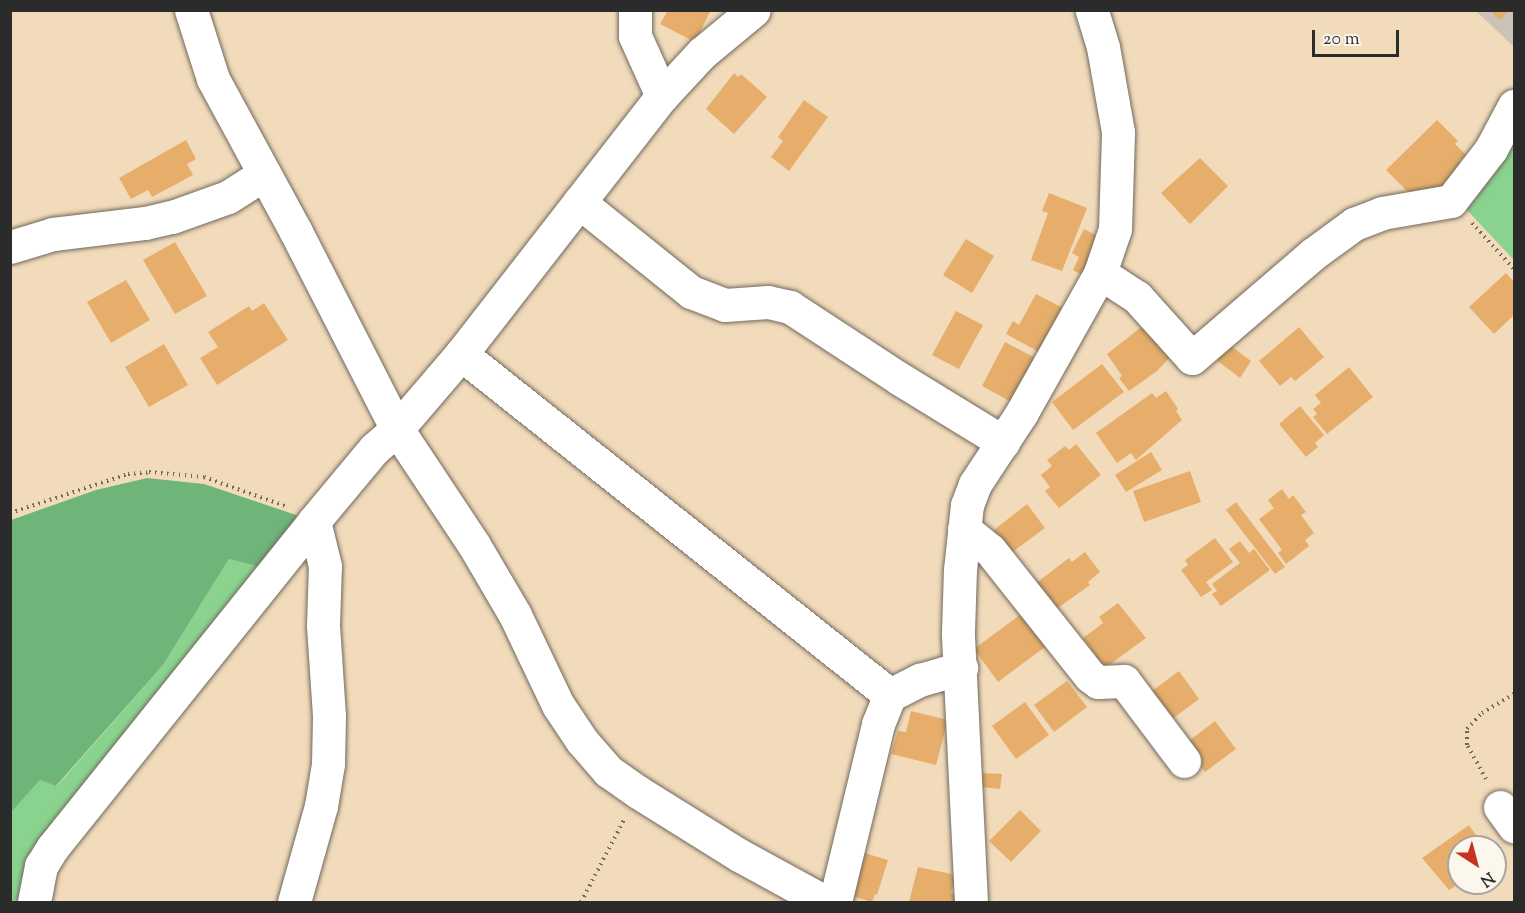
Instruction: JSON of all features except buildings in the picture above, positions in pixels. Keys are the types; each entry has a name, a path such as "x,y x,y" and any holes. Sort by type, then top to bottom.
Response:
{"street":[{"path":"191,10 213,80 397,429 474,545 515,615 558,705 582,741 608,771 638,792 739,855 825,903"},
{"path":"635,10 635,36 662,96"},
{"path":"34,903 41,866 53,847 319,516 374,448 397,429 461,354 662,96 708,47 754,10"},
{"path":"972,903 958,632 964,529 970,493 1003,442 1100,273 1115,229 1118,132 1103,47 1092,10"},
{"path":"1100,273 1137,297 1192,358 1313,254 1354,225 1382,213 1451,201 1460,193 1491,149 1515,106"},
{"path":"10,247 53,234 172,217 228,196 264,174"},
{"path":"579,202 691,292 725,305 768,302 790,307 900,379 1003,442"},
{"path":"461,354 890,694"},
{"path":"294,903 321,806 328,764 323,626 325,566 319,516"},
{"path":"964,529 990,550 1090,676 1098,682 1124,681 1184,761"},
{"path":"835,903 878,724 890,694 920,680 961,668"}],"path":[{"path":"1451,201 1515,268"},
{"path":"10,513 128,474 149,472 204,477 275,504 319,516"},
{"path":"1507,817 1467,745 1465,735 1472,720 1515,694"},
{"path":"581,903 638,792"}],"shaded area":[{"path":"1476,11 1514,11 1514,47"}],"green space":[{"path":"1514,121 1514,260 1464,207"},
{"path":"147,478 204,484 296,515 301,524 267,569 229,559 163,665 56,786 40,780 11,812 11,520 96,490"},
{"path":"229,559 267,569 28,902 11,902 10,812 40,780 57,786 163,665"}]}
